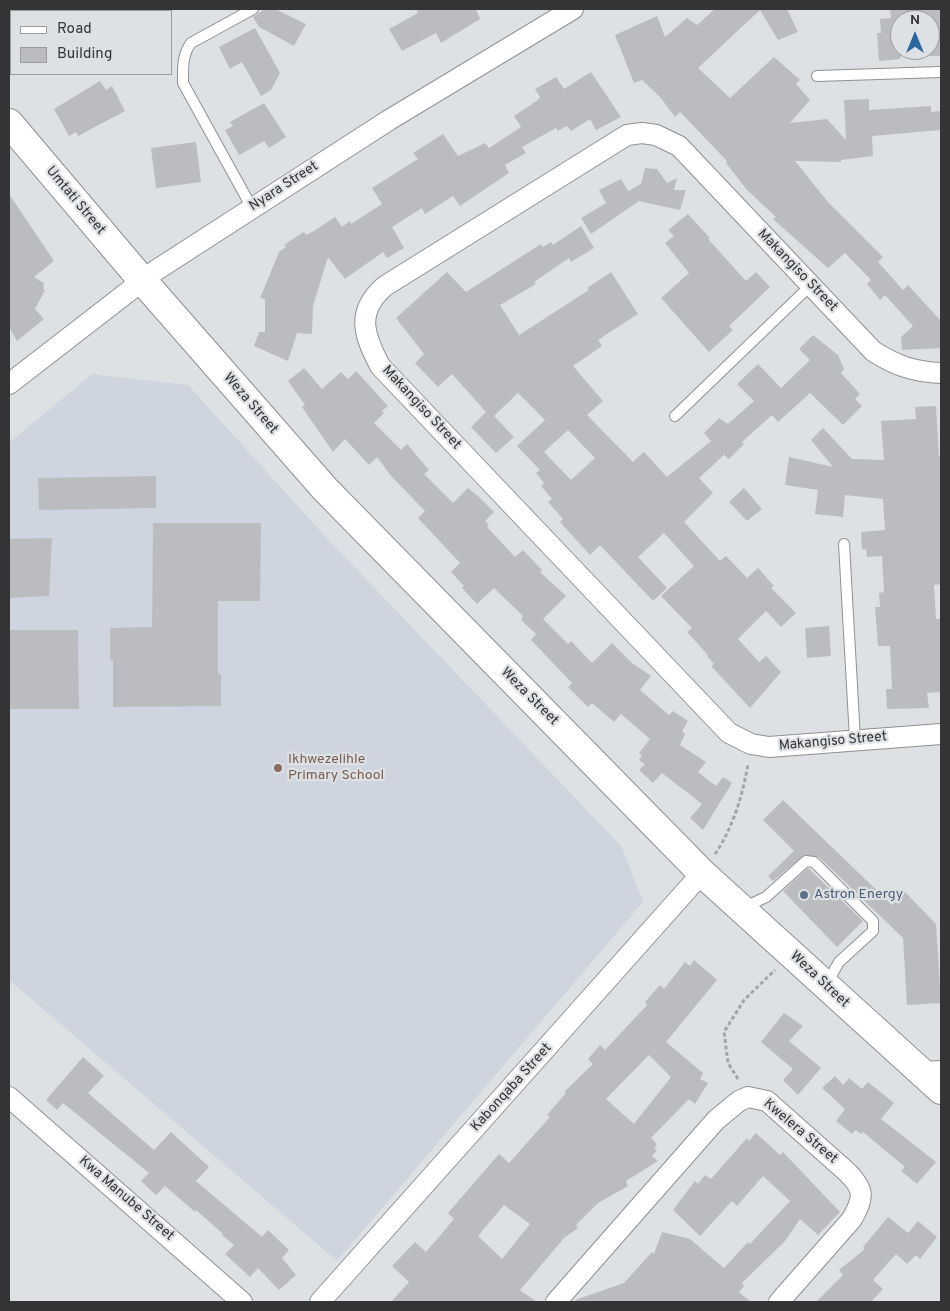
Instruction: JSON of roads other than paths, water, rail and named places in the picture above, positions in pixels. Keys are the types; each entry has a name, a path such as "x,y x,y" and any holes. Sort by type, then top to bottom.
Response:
{"street":[{"name":"Nyara Street","path":"9,384 142,280 389,120 573,9"},
{"name":"Umtati Street","path":"9,123 142,280"},
{"name":"Makangiso Street","path":"941,373 918,372 891,363 879,355 810,286 679,146 656,135 642,133 627,135 585,159 384,286 374,296 366,310 364,328 368,343 380,366 729,733 751,744 792,746 854,739 941,734"},
{"name":"Weza Street","path":"142,280 325,489 702,873 941,1090"},
{"name":"Kabonqaba Street","path":"320,1302 702,873"},
{"name":"Kwa Manube Street","path":"9,1097 242,1302"},
{"name":"Kwelera Street","path":"556,1302 716,1120 739,1101 748,1097 767,1101 858,1183 861,1192 860,1204 852,1219 779,1302"}],"lane":[{"path":"252,208 182,83 183,62 186,50 191,43 253,9"},
{"path":"817,76 941,72"},
{"path":"675,416 810,286"},
{"path":"844,544 854,739"},
{"path":"741,909 766,897 806,861 814,862 873,921 873,931 839,962 826,986"},
{"path":"914,1067 941,1066"}],"place":[{"name":"Ikhwezelihle Primary School","path":"278,768"},
{"name":"Astron Energy","path":"804,895"}]}
